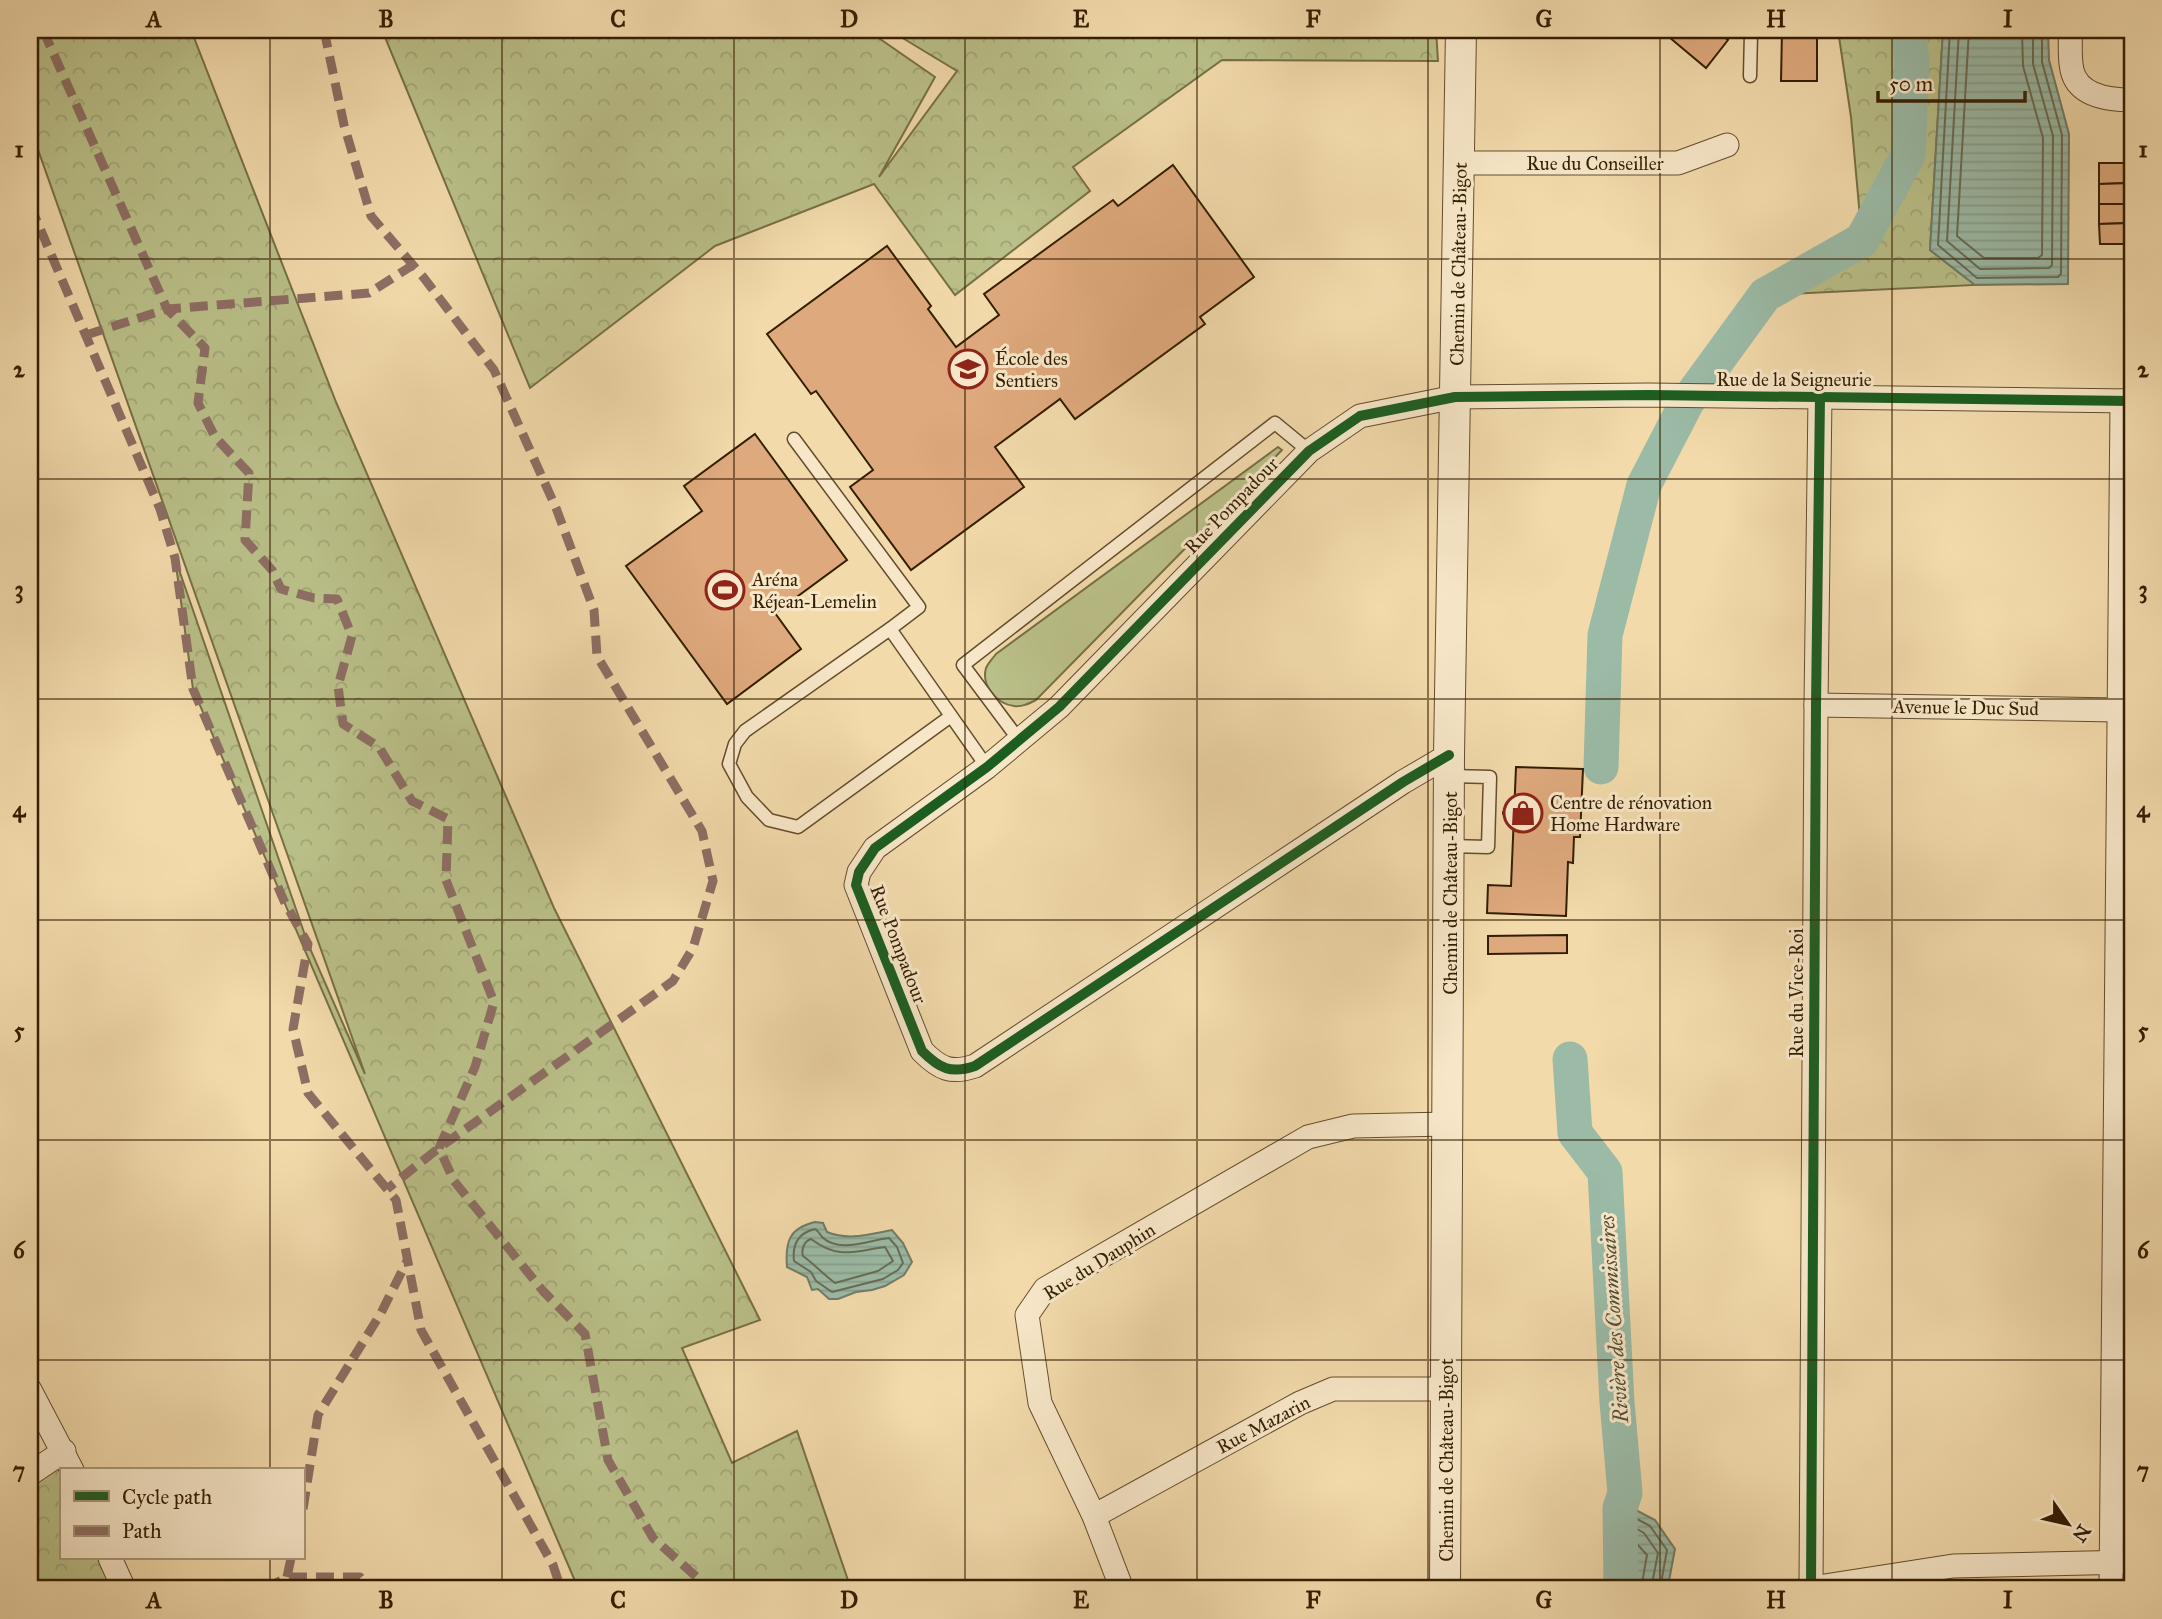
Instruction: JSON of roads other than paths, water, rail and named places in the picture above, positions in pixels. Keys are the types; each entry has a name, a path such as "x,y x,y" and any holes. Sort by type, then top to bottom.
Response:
{"street":[{"name":"Chemin de Château-Bigot","path":"1445,1589 1449,846 1461,30"},
{"path":"2070,30 2071,71 2079,84 2106,100 2132,100"},
{"name":"Rue du Conseiller","path":"1460,163 1678,163 1727,145"},
{"name":"Rue de la Seigneurie","path":"1455,397 1649,395 2127,401"},
{"name":"Rue Pompadour","path":"1450,766 1403,782 975,1066 960,1071 934,1063 922,1051 856,885 859,872 875,848 987,767 1059,706 1309,451 1360,416 1455,397"},
{"name":"Rue du Vice-Roi","path":"1809,1589 1820,397"},
{"path":"2111,1589 2122,1562 2117,710 2127,401"},
{"name":"Avenue le Duc Sud","path":"1816,705 2117,710"},
{"name":"Rue du Dauphin","path":"1122,1589 1094,1516 1040,1403 1027,1315 1045,1289 1308,1138 1353,1126 1448,1124"},
{"name":"Rue Mazarin","path":"1094,1516 1300,1403 1333,1389 1447,1389"},
{"path":"30,1390 68,1460 30,1474"},
{"path":"111,1560 124,1589"},
{"path":"1809,1589 1953,1566 2122,1562"}],"lane":[{"path":"1747,30 1751,33 1750,76"},
{"path":"1019,740 963,665 1275,424 1309,451"},
{"path":"794,439 919,607 745,731 734,744 729,764 747,797 769,820 797,827 951,716"},
{"path":"890,629 987,767"},
{"path":"1449,846 1488,847 1490,777 1450,766"}],"water":[{"path":"1943,30 2048,30 2049,60 2069,134 2068,284 1975,285 1930,250"},
{"path":"815,1222 823,1223 827,1232 844,1236 892,1230 903,1243 912,1262 904,1275 885,1286 829,1299 818,1289 812,1290 807,1277 787,1267 790,1237 799,1228"},
{"path":"1632,1508 1655,1520 1675,1549 1668,1586 1665,1589 1605,1589 1608,1535"}],"waterway":[{"name":"Rivière des Commissaires","path":"1601,767 1605,635 1644,485 1687,402 1765,295 1862,240 1908,155 1912,60 1908,30"},
{"name":"Rivière des Commissaires","path":"1570,1059 1575,1133 1605,1172 1617,1402 1625,1493 1620,1508 1621,1589"}],"place":[{"name":"École des Sentiers","path":"968,369"},
{"name":"Aréna Réjean‑Lemelin","path":"725,590"},
{"name":"Centre de rénovation Home Hardware","path":"1523,813"}]}
